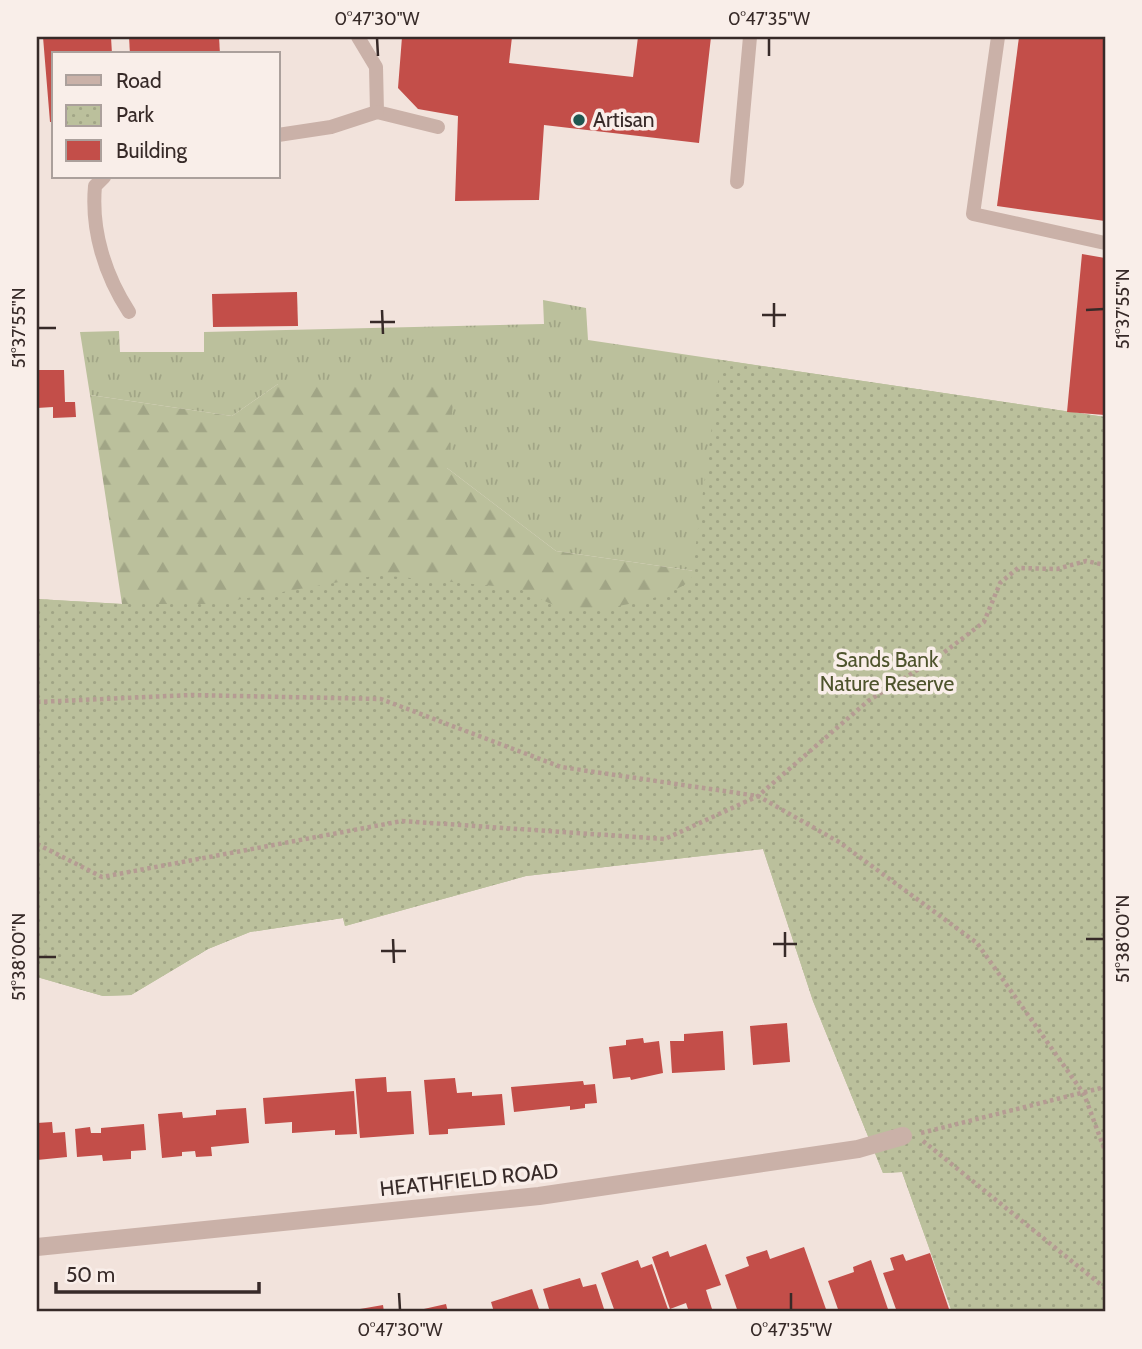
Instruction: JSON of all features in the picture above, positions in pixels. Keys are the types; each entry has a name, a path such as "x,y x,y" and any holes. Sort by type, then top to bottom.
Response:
{"street":[{"name":"HEATHFIELD ROAD","path":"37,1247 539,1196 859,1149 903,1136"}],"lane":[{"path":"358,37 376,67 377,112"},
{"path":"737,183 750,37"},
{"path":"998,37 973,214 1105,243"},
{"path":"280,135 331,127 377,112 438,127"},
{"path":"103,178 94,186 93,214 111,285 129,312"}],"path":[{"path":"37,844 102,877 402,821 665,839 758,796 868,701 938,657 984,622 1000,583 1018,568 1057,569 1086,561 1105,565"},
{"path":"37,702 191,695 381,699 561,767 758,796 839,842 977,943 1084,1094 1105,1151"},
{"path":"1105,1087 914,1134 1105,1288"}],"green space":[{"path":"543,300 586,308 588,340 1105,417 778,583 556,551 447,468 278,384 232,416 90,395 80,332 119,331 120,352 204,352 204,332 544,324"},
{"name":"Sands Bank Nature Reserve","path":"721,360 1105,417 1105,1312 952,1312 902,1172 883,1173 813,1001 763,849 526,876 345,926 343,918 250,932 208,949 131,995 103,996 37,977 37,599 122,604 214,604 379,575 516,588 555,605 575,609 610,607 648,600 691,580"},
{"name":"Sands Bank Nature Reserve","path":"455,380 447,468 556,551 778,583 1105,1312 952,1312 902,1172 883,1173 813,1001 763,849 526,876 345,926 343,918 250,932 208,949 131,995 103,996 37,977 37,599 122,604 90,395 232,416 278,384"}],"building":[{"path":"43,37 111,37 112,52 52,52 50,122"},
{"path":"129,37 219,37 220,52 130,52"},
{"name":"Artisan","path":"402,37 512,37 509,63 633,77 638,37 711,37 699,143 544,125 539,200 455,201 458,116 418,109 398,88"},
{"path":"1019,37 1105,37 1105,221 997,206"},
{"path":"1082,254 1105,258 1105,415 1067,412"},
{"path":"297,292 298,326 213,327 212,294"},
{"path":"37,370 64,370 65,402 75,402 76,417 53,418 53,407 37,408"},
{"path":"787,1023 790,1062 753,1065 750,1026"},
{"path":"723,1031 725,1070 672,1073 670,1041 684,1041 684,1034"},
{"path":"643,1038 644,1043 659,1041 663,1073 631,1080 630,1077 613,1079 609,1047 626,1045 626,1040"},
{"path":"386,1077 387,1092 411,1091 414,1134 360,1138 355,1079"},
{"path":"455,1078 457,1093 472,1092 472,1096 502,1094 505,1125 448,1129 448,1134 429,1135 424,1080"},
{"path":"583,1081 584,1085 595,1084 597,1103 570,1110 570,1106 514,1112 511,1087"},
{"path":"354,1091 357,1134 335,1135 335,1130 292,1133 292,1122 265,1124 263,1098"},
{"path":"246,1108 249,1143 211,1147 212,1156 196,1157 195,1151 182,1152 182,1156 162,1158 158,1114 182,1112 183,1118 216,1115 216,1110"},
{"path":"52,1122 53,1133 65,1132 67,1157 37,1160 37,1123"},
{"path":"144,1124 146,1150 131,1151 131,1159 103,1161 102,1155 77,1157 75,1129 90,1127 91,1133 101,1133 101,1128"},
{"path":"706,1244 721,1285 706,1290 712,1309 689,1312 686,1303 670,1309 652,1257 668,1251 670,1257"},
{"path":"804,1247 827,1312 738,1312 725,1275 749,1266 746,1257 767,1250 770,1259"},
{"path":"930,1253 950,1312 897,1312 883,1273 894,1270 890,1258 903,1254 906,1261"},
{"path":"638,1260 641,1268 652,1264 669,1312 615,1312 601,1273"},
{"path":"871,1260 889,1312 839,1312 828,1281 854,1272 853,1267"},
{"path":"580,1278 583,1287 596,1284 605,1312 550,1312 543,1289"},
{"path":"532,1289 540,1312 494,1312 491,1302"},
{"path":"446,1304 448,1312 415,1312 415,1311"},
{"path":"383,1305 384,1312 360,1312 360,1309"}],"place":[{"name":"Artisan","path":"579,120"}]}
